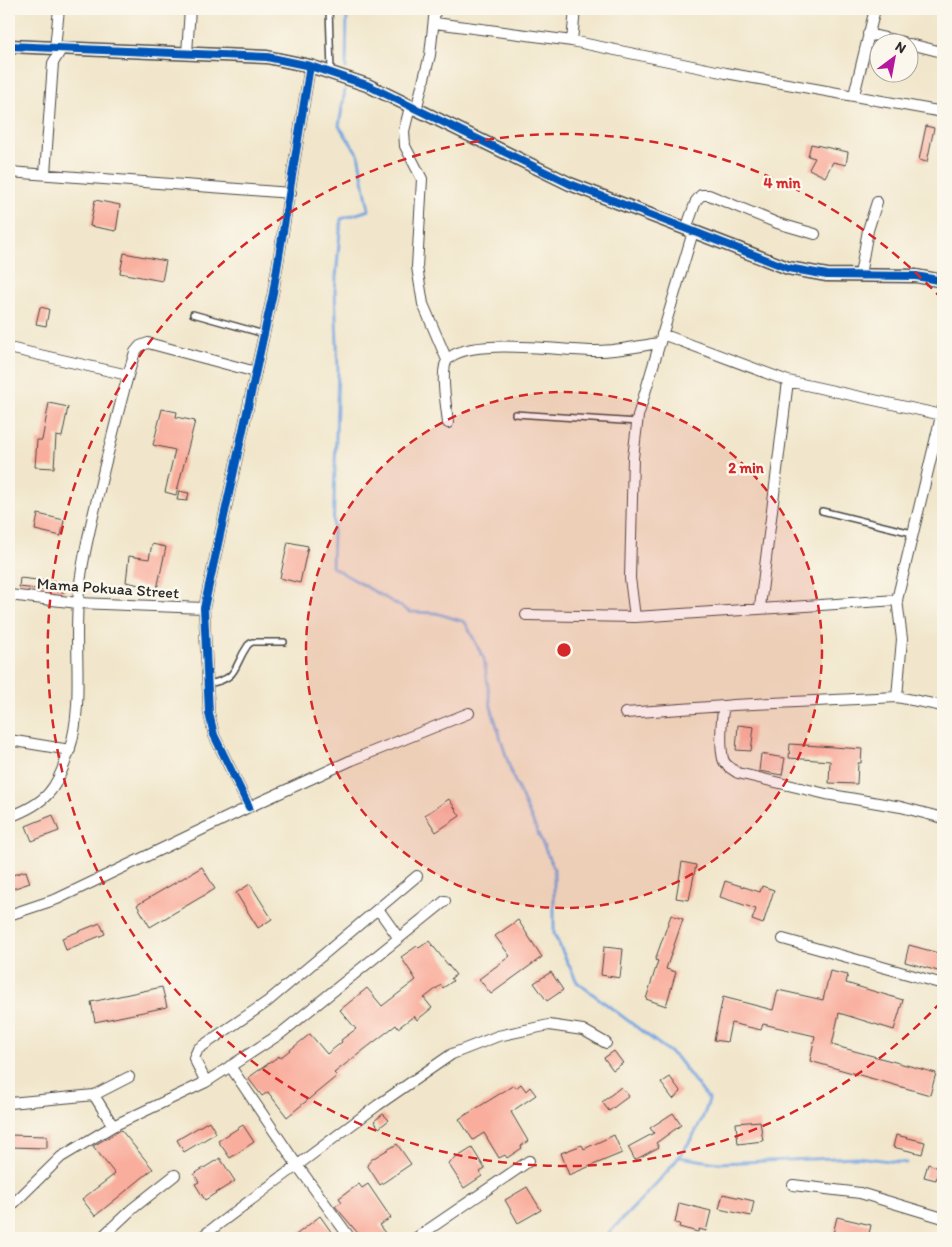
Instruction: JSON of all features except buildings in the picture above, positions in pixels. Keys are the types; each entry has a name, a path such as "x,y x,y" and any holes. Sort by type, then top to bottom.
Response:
{"street":[{"path":"45,174 53,63 58,48 59,9"},
{"path":"187,53 190,9"},
{"path":"435,9 435,23 430,54 404,131 406,146 422,179 417,267 423,304 447,360"},
{"path":"572,41 575,9"},
{"path":"854,95 875,9"},
{"path":"435,23 572,41 726,73 943,112"},
{"path":"9,46 267,58 310,66 367,85 570,184 788,268 827,275 916,276 943,281"},
{"path":"920,46 942,52"},
{"path":"249,807 214,735 209,713 204,608 264,334 291,194 310,66"},
{"path":"9,172 291,194"},
{"path":"635,617 630,578 633,458 638,422 696,201 701,195 709,195 777,223 815,234"},
{"path":"860,275 865,243 877,202"},
{"path":"448,423 444,370 447,360 458,352 511,346 599,351 661,338 788,381 942,412 897,600 902,639 897,697"},
{"path":"9,817 29,810 48,795 70,750 75,714 78,603 87,540 135,352 140,346 148,343 256,372"},
{"path":"9,348 128,375"},
{"path":"760,608 788,381"},
{"name":"Mama Pokuaa Street","path":"9,595 78,603 204,608"},
{"path":"526,615 635,617 897,600"},
{"path":"625,713 897,697 943,706"},
{"path":"724,706 722,718 723,760 728,767 738,773 826,794 901,807 943,818"},
{"path":"9,914 57,899 352,760 469,714"},
{"path":"9,740 70,750"},
{"path":"206,1082 194,1058 198,1049 266,1002 417,876"},
{"path":"9,1208 61,1157 113,1126 206,1082 280,1034 445,901"},
{"path":"378,909 398,937"},
{"path":"782,939 943,984"},
{"path":"200,1238 378,1105 460,1051 498,1036 549,1025 583,1030 606,1043"},
{"path":"230,1066 297,1165 350,1238"},
{"path":"10,1102 94,1095 129,1077"},
{"path":"94,1095 113,1126"},
{"path":"416,1238 529,1161"},
{"path":"101,1238 132,1209 175,1174"},
{"path":"793,1185 860,1193 943,1218"}],"lane":[{"path":"329,9 331,72"},
{"path":"193,314 264,334"},
{"path":"515,414 638,422"},
{"path":"822,511 912,533"},
{"path":"208,684 226,681 231,676 248,645 252,642 284,642"}],"waterway":[{"path":"346,68 347,9"},
{"path":"345,90 339,126 358,154 369,210 341,219 335,290 338,370 332,567 410,612 436,613 465,622 484,659 491,707 512,775 554,869 554,934 577,982 676,1057 709,1100 701,1120 679,1157 650,1191 604,1238"},
{"path":"679,1157 718,1163 857,1157 906,1163"}],"cycle path":[{"path":"9,46 267,57 310,66 367,85 570,184 788,268 827,275 916,276 943,281"},
{"path":"249,807 214,735 209,713 204,608 273,293 310,66"}]}
